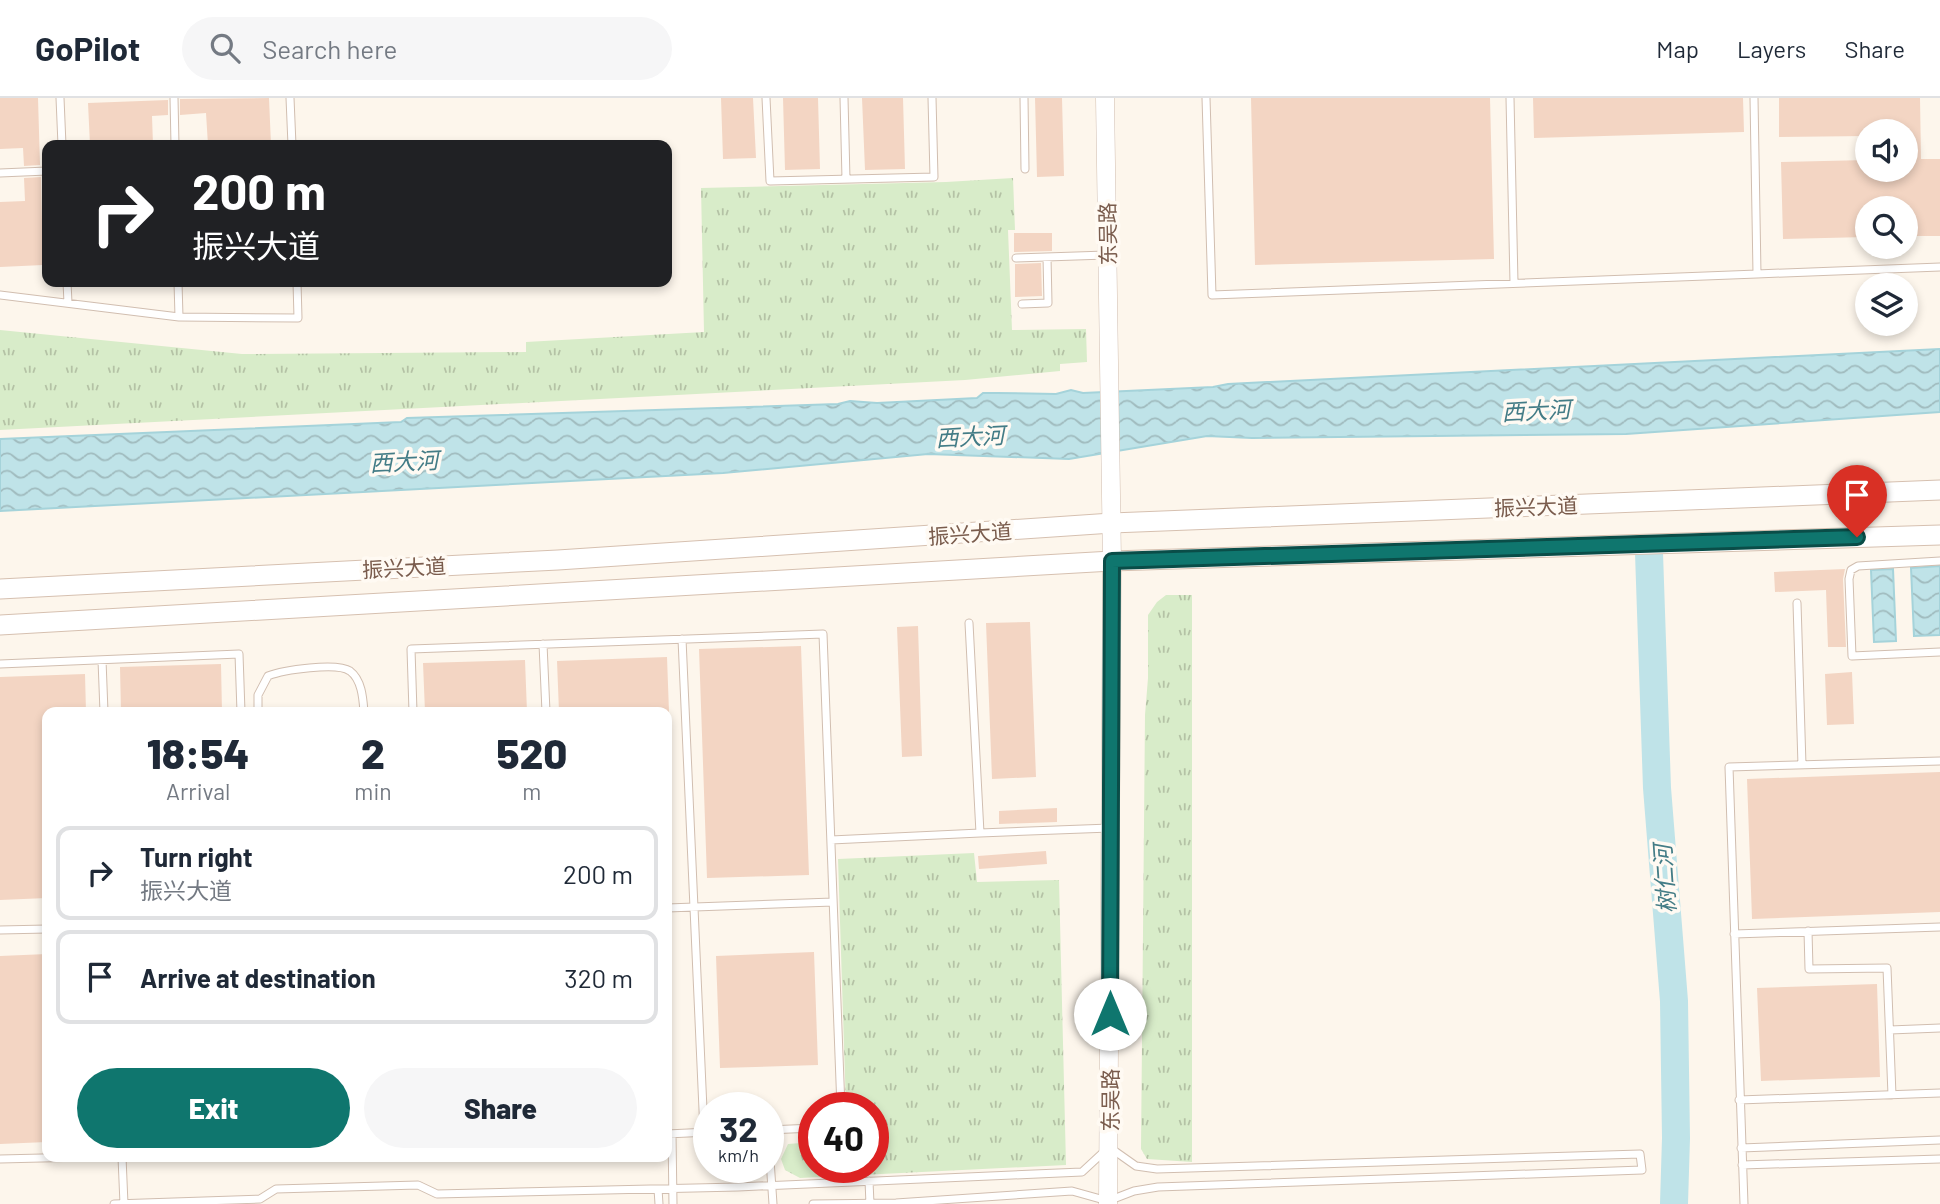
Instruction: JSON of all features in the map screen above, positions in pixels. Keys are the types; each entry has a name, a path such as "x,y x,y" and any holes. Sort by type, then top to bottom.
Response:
{"main road":[{"name":"振兴大道","path":"0,589 558,560 1112,523 1940,490"},
{"name":"振兴大道","path":"0,625 1112,561 1940,535"}],"street":[{"name":"东吴路","path":"1105,98 1112,492 1108,1203"}],"lane":[{"path":"60,98 62,140"},
{"path":"174,98 175,140"},
{"path":"290,98 292,140"},
{"path":"766,98 770,181 934,177 932,98"},
{"path":"844,98 846,179"},
{"path":"1024,98 1025,169"},
{"path":"1206,98 1212,295 1940,267"},
{"path":"1510,98 1514,284"},
{"path":"1754,98 1757,274"},
{"path":"0,173 42,171"},
{"path":"1016,258 1107,255"},
{"path":"1022,304 1048,303 1046,257"},
{"path":"67,287 68,303"},
{"path":"178,287 179,317"},
{"path":"0,295 179,317 298,318 297,287"},
{"path":"1940,561 1858,566 1852,570 1849,579 1852,656 1940,652"},
{"path":"1797,603 1802,765"},
{"path":"969,623 980,833"},
{"path":"413,707 411,649 823,634 840,1092"},
{"path":"682,639 704,1092"},
{"path":"543,644 546,707"},
{"path":"0,664 239,654 241,707"},
{"path":"102,660 104,707"},
{"path":"258,707 261,684 268,676 286,670 340,668 351,672 357,681 364,707"},
{"path":"1744,1204 1729,767 1940,761"},
{"path":"831,839 1111,828"},
{"path":"672,908 833,902"},
{"path":"1734,934 1940,927"},
{"path":"0,930 42,929"},
{"path":"1808,931 1809,969 1887,968 1892,1095"},
{"path":"1890,1030 1940,1027"},
{"path":"1739,1100 1940,1093"},
{"path":"672,1134 693,1133"},
{"path":"1741,1148 1940,1140"},
{"path":"813,1204 870,1204 1072,1191 1108,1203 1135,1191 1158,1187 1642,1170 1640,1154 1157,1170 1136,1166 1109,1147 1082,1172 889,1180"},
{"path":"0,1159 42,1158"},
{"path":"1742,1166 1940,1158"},
{"path":"122,1162 124,1204"},
{"path":"671,1162 673,1204"},
{"path":"114,1204 260,1199 276,1189 418,1185 437,1194 820,1183"},
{"path":"869,1183 870,1204"},
{"path":"772,1185 773,1204"},
{"path":"658,1189 659,1204"}],"green space":[{"path":"1013,178 1015,230 1008,230 1012,330 1086,329 1087,362 1060,364 1060,371 965,380 0,430 0,330 242,354 526,352 526,342 704,332 701,188"},
{"path":"1166,595 1192,595 1192,1162 1147,1159 1141,1149 1148,615"},
{"path":"974,853 977,882 1059,880 1066,1165 889,1174 889,1092 845,1092 838,859"},
{"path":"798,1143 798,1177 784,1167 784,1153 788,1144"}],"water":[{"name":"西大河","path":"1940,349 1940,412 1626,434 1252,438 1207,436 1069,459 928,454 723,473 0,511 0,439 401,422 407,418 838,404 850,401 877,403 977,398 983,393 1056,394 1071,390 1083,393"},
{"path":"1940,566 1940,635 1914,636 1911,568"},
{"path":"1893,569 1896,641 1874,642 1871,570"}],"building":[{"path":"0,98 38,98 40,165 24,166 23,148 0,149"},
{"path":"269,98 271,140 208,140 206,113 180,115 180,99"},
{"path":"721,98 753,98 756,158 723,159"},
{"path":"783,98 818,98 820,169 785,170"},
{"path":"862,98 903,98 905,169 865,170"},
{"path":"1035,98 1062,98 1064,176 1037,177"},
{"path":"1251,98 1490,98 1494,259 1255,265"},
{"path":"1533,98 1743,98 1744,132 1534,138"},
{"path":"1779,98 1920,98 1921,159 1940,159 1940,236 1918,236 1918,196 1855,196 1855,237 1783,239 1781,162 1855,160 1855,182 1918,182 1918,119 1855,119 1855,136 1779,137"},
{"path":"168,100 168,115 152,116 153,140 90,140 88,103"},
{"path":"41,177 42,265 0,267 0,202 25,201 24,178"},
{"path":"1014,233 1052,233 1052,251 1014,252"},
{"path":"1041,263 1042,296 1015,297 1015,264"},
{"path":"1845,569 1843,579 1846,647 1828,647 1826,590 1775,592 1774,572"},
{"path":"1030,622 1036,777 992,779 986,623"},
{"path":"918,626 922,756 902,757 897,627"},
{"path":"801,646 809,875 707,878 699,649"},
{"path":"667,657 669,707 559,707 557,661"},
{"path":"525,660 527,707 425,707 423,663"},
{"path":"221,664 222,707 121,707 120,667"},
{"path":"1852,672 1854,724 1827,725 1825,674"},
{"path":"85,674 86,707 42,707 42,898 0,900 0,677"},
{"path":"1940,772 1940,912 1752,919 1747,779"},
{"path":"1057,808 1057,822 999,824 999,811"},
{"path":"1046,851 1047,864 979,869 978,856"},
{"path":"814,952 818,1065 720,1068 716,956"},
{"path":"42,954 42,1142 0,1144 0,956"},
{"path":"1877,984 1880,1077 1761,1081 1757,988"}],"waterway":[{"name":"树仁河","path":"1649,553 1657,788 1674,1001 1674,1204"}],"route":[{"path":"1110,1014 1112,561 1857,537"}]}
